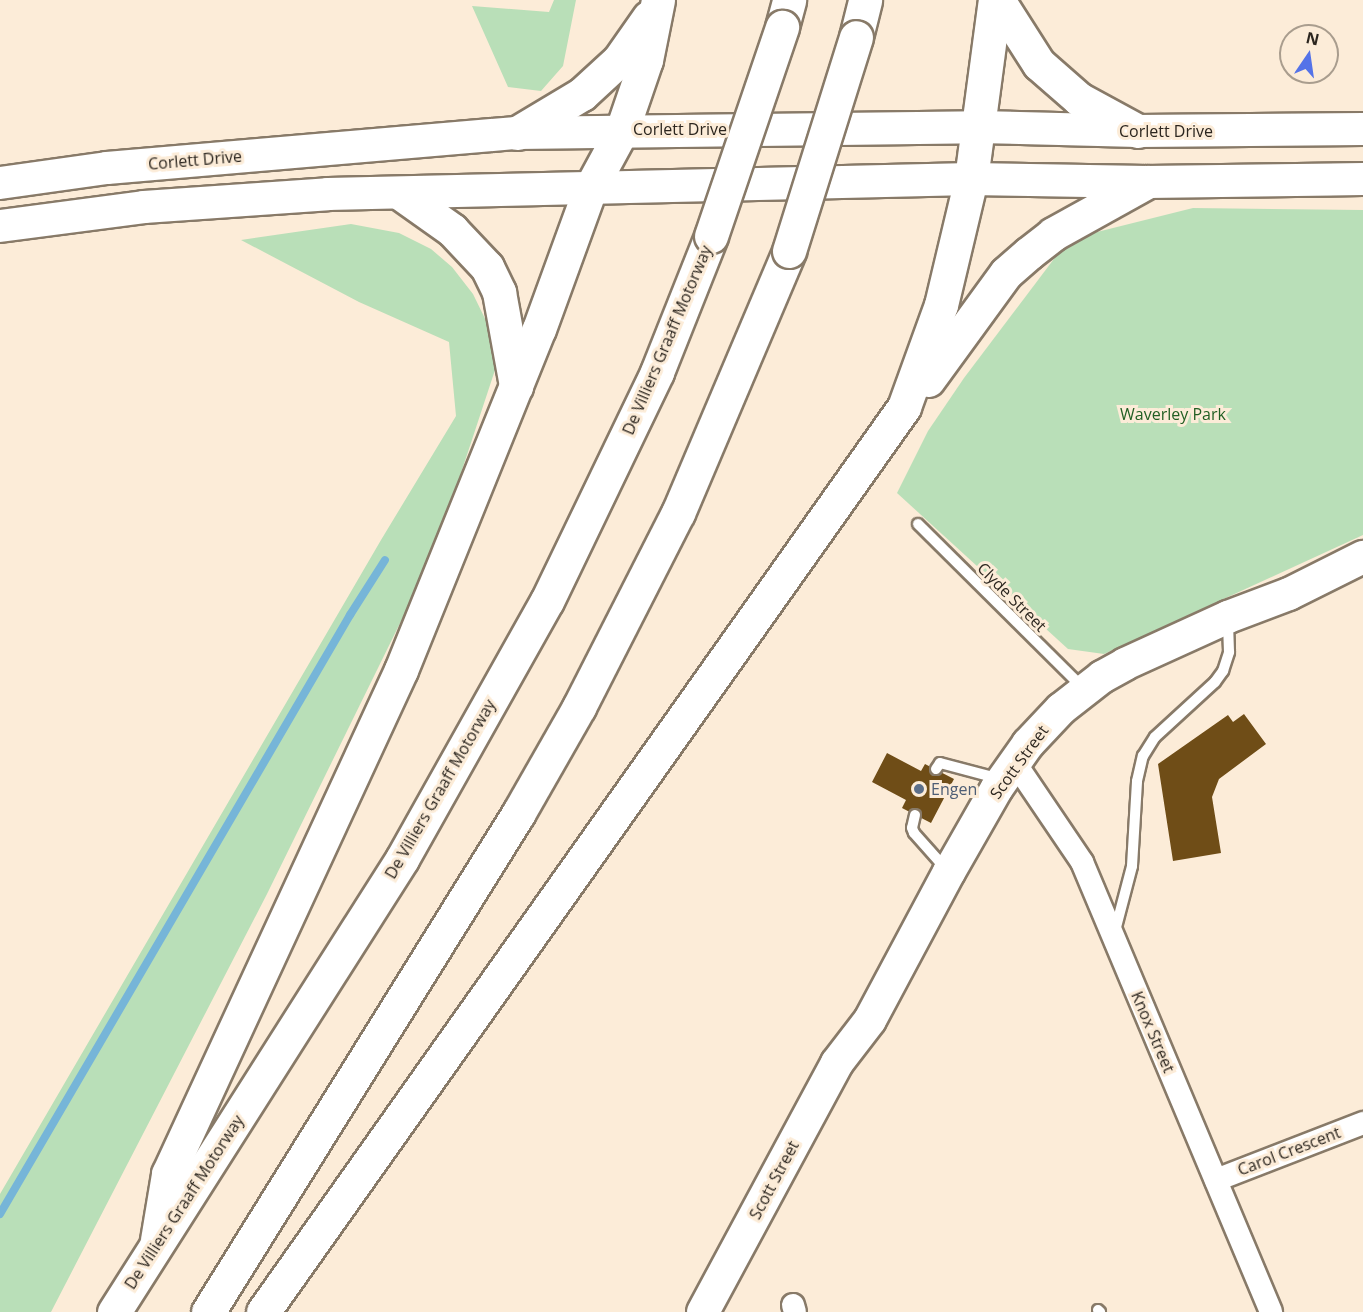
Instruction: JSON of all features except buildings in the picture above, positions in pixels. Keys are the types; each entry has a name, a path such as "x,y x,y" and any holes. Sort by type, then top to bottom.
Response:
{"highway":[{"path":"208,1312 518,814 579,707 678,513 789,251 856,37 865,0"},
{"path":"904,407 941,305 971,179 996,0"},
{"path":"996,0 1039,64 1079,99 1138,131"},
{"path":"158,1239 168,1174 401,670 516,386 590,189 622,130 646,60 657,3"},
{"path":"517,132 590,87 620,60 657,3"},
{"name":"De Villiers Graaff Motorway","path":"114,1312 158,1239 300,1021 402,858 547,601 657,372 711,236 785,14"},
{"path":"263,1312 904,407 929,378 1006,273 1053,234 1147,182"},
{"path":"400,193 452,230 488,267 499,292 516,386"}],"main road":[{"name":"Corlett Drive","path":"0,183 118,167 517,132 978,127 1138,131 1363,129"},
{"path":"0,226 233,199 400,193 971,179 1147,182 1363,179"},
{"name":"Scott Street","path":"703,1312 837,1063 870,1020 949,872 1009,771 1047,722 1102,677 1143,654 1299,589 1363,557"},
{"name":"Scott Street","path":"728,1312 852,1077 870,1020"}],"street":[{"name":"Knox Street","path":"1009,771 1082,862 1271,1312"},
{"name":"Carol Crescent","path":"1216,1180 1363,1123"}],"lane":[{"name":"Clyde Street","path":"918,524 1084,690"},
{"path":"1113,936 1132,866 1137,781 1143,756 1155,737 1215,682 1223,671 1229,652 1228,617"},
{"path":"936,770 940,763 1009,771"},
{"path":"915,815 912,828 914,833 949,872"}],"green space":[{"path":"554,0 576,0 563,66 541,91 508,87 472,6 549,12"},
{"name":"Waverley Park","path":"1193,208 1363,210 1363,535 1104,654 1068,649 897,493 928,431 964,378 1069,239"},
{"path":"351,224 399,233 431,249 452,267 473,294 492,333 496,367 460,476 405,613 267,894 51,1312 0,1312 0,1194 381,540 456,416 449,342 359,302 241,240"}],"waterway":[{"path":"0,1214 350,615 385,560"}],"place":[{"name":"Engen","path":"919,789"}]}
